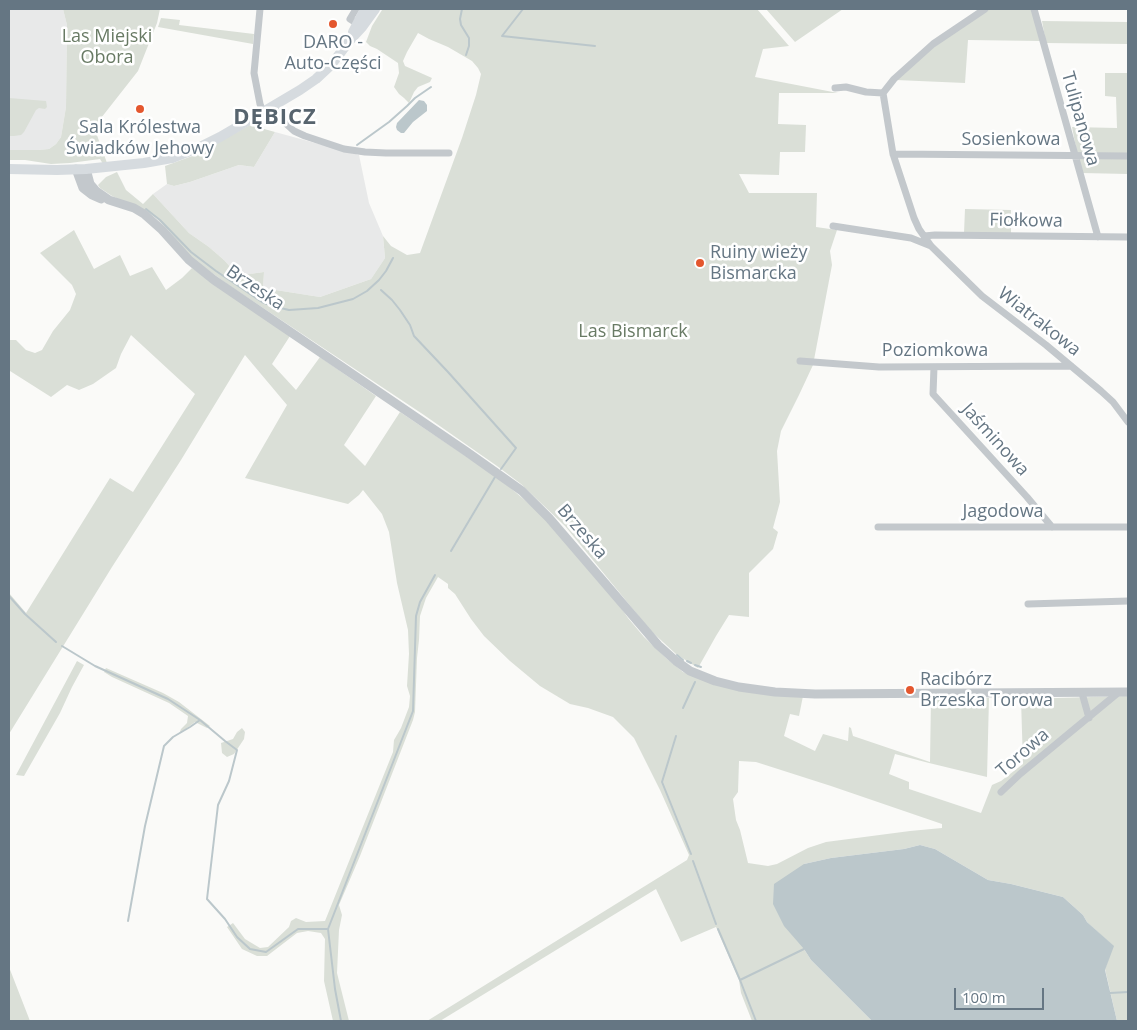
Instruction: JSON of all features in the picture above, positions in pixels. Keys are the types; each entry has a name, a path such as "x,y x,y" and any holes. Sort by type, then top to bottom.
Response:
{"main road":[{"path":"9,169 82,169 144,163 172,158 194,150 300,90 322,73 350,40 359,25 365,9"},
{"path":"359,25 375,9"}],"street":[{"path":"260,9 254,73 263,112"},
{"path":"356,9 350,19 359,25"},
{"path":"834,88 883,94 894,79 933,44 985,9"},
{"name":"Tulipanowa","path":"1034,9 1098,237"},
{"name":"Wiatrakowa","path":"883,94 893,154 914,218 931,246 982,296 1046,345 1113,402 1128,422"},
{"path":"273,106 282,120 294,131 344,149 379,153 449,153"},
{"name":"Sosienkowa","path":"893,154 1128,156"},
{"name":"Brzeska","path":"82,169 82,185 87,192 98,199 109,200 134,208 144,214 162,230 189,260 214,280 522,491 549,518 658,645 690,671 716,681 740,687 789,693 1124,692"},
{"name":"Wiatrakowa","path":"833,226 911,238 931,246"},
{"path":"911,238 919,229"},
{"name":"Fiołkowa","path":"924,236 1128,237"},
{"name":"Poziomkowa","path":"800,360 879,367 1070,366"},
{"name":"Jaśminowa","path":"934,367 933,394 1052,527"},
{"name":"Jagodowa","path":"878,527 1128,527"},
{"path":"1028,604 1128,601"},
{"path":"1082,692 1089,718"},
{"name":"Torowa","path":"1002,792 1020,774 1124,692"}],"shaded area":[{"path":"9,9 63,9 67,25 66,107 61,137 49,149 9,150"},
{"path":"419,100 424,101 427,105 427,111 413,122 404,133 401,133 397,130 397,123"},
{"path":"275,132 359,155 369,203 383,236 385,258 371,279 320,297 263,288 264,272 242,275 234,271 209,247 189,233 153,194 167,184 174,186 190,182 239,165 254,167"},
{"path":"920,845 935,849 988,880 1063,897 1114,946 1105,970 1117,1021 872,1021 811,960 784,926 773,904 774,884 804,864 831,858 904,849"}],"green space":[{"name":"Las Miejski Obora","path":"63,9 160,9 157,23 138,71 94,127 107,163 103,164 100,159 51,164 25,160 9,160 9,150 49,149 61,137 66,107 67,25"},
{"name":"Las Bismarck","path":"381,9 757,9 789,46 763,49 755,77 838,93 779,93 778,124 806,125 805,152 780,152 779,175 739,174 749,193 817,193 816,227 837,230 830,251 832,265 813,365 781,431 777,451 780,502 773,528 778,532 773,549 749,573 749,617 729,615 698,668 676,654 650,630 565,526 521,484 424,415 230,286 190,257 156,218 112,196 98,185 106,177 117,172 126,190 143,204 153,194 189,233 209,247 234,271 242,275 264,272 263,288 320,297 371,279 385,258 383,236 391,246 407,255 420,253 462,138 481,74 472,61 418,33 403,61 405,66 432,78 430,82 418,87 409,103 394,87 399,73 398,63 366,42"},
{"path":"766,9 843,9 795,42"},
{"path":"989,9 1033,9 1040,41 968,40 965,83 896,80 925,53"},
{"path":"161,18 180,20 179,25 254,34 253,44 158,27"},
{"path":"1042,21 1128,22 1128,44 1046,43"},
{"path":"1105,73 1128,73 1128,154 1077,153 1072,127 1117,128 1116,97 1105,96"},
{"path":"9,98 46,101 47,107 36,110 21,135 9,136"},
{"path":"250,125 275,132 254,167 239,165 190,182 174,186 167,184 165,166 195,155"},
{"path":"1079,158 1128,158 1128,174 1082,173"},
{"path":"965,209 1011,210 1011,233 964,233"},
{"path":"74,230 94,269 120,255 130,276 152,267 166,290 192,268 290,336 272,364 296,390 320,357 376,396 344,445 365,466 400,412 500,479 541,514 615,599 644,637 683,672 700,679 803,696 799,716 790,714 784,736 815,751 823,734 848,741 849,727 853,736 930,762 931,698 989,698 987,777 895,754 889,774 909,782 909,789 981,813 992,785 1001,781 1023,764 1021,699 1128,696 1128,1021 1117,1021 1105,969 1113,946 1063,897 988,880 935,849 920,845 904,849 831,858 804,864 804,949 811,960 872,1021 752,1021 741,993 739,980 716,927 681,942 656,889 440,1021 427,1021 687,860 689,855 634,738 613,717 570,704 540,686 484,636 455,594 448,588 448,584 438,577 426,598 420,616 413,720 339,905 342,915 339,930 337,973 349,1021 333,1021 324,981 325,939 321,933 308,931 297,933 267,956 257,956 242,949 227,927 233,923 245,939 260,948 268,947 289,927 291,921 296,918 306,922 325,921 393,752 394,740 409,707 410,696 407,686 408,630 397,583 389,532 382,514 363,490 348,504 245,478 287,405 245,355 9,734 9,593 26,613 110,478 133,492 195,394 131,335 116,368 93,384 79,390 67,385 51,397 9,372 9,340 16,340 26,350 35,353 42,350 53,331 70,310 76,294 72,285 40,253","holes":["739,761 756,762 942,824 942,828 826,842 808,848 777,864 768,866 748,863 736,820 733,799 738,792"]},
{"path":"77,661 84,665 60,713 24,776 16,775"},
{"path":"106,668 163,693 179,702 210,726 207,728 195,722 179,734 187,723 188,716 169,703 112,677 104,672"},
{"path":"242,728 245,732 244,739 234,754 227,757 222,753 221,743 233,739"},
{"path":"9,967 30,1021 9,1021"}],"waterway":[{"path":"462,9 461,25 469,38 466,55"},
{"path":"523,9 502,36 595,46"},
{"path":"357,145 389,122 415,98 431,87"},
{"path":"146,209 160,220 191,252 216,271 262,302 289,310 318,308 353,299 367,291 379,280 393,258"},
{"path":"381,290 400,310 410,325 414,336 516,448 501,469"},
{"path":"451,551 495,477"},
{"path":"328,929 413,711 416,616 420,602 435,575"},
{"path":"9,596 25,614 56,642"},
{"path":"62,646 95,666 168,699 200,720 173,737 164,746 145,826 128,921"},
{"path":"677,655 683,660"},
{"path":"687,661 691,663"},
{"path":"695,665 701,667"},
{"path":"683,708 695,682"},
{"path":"200,720 237,750 229,781 218,805 207,899 225,919 237,937 250,949 266,952 298,929 328,929 341,1021"},
{"path":"676,736 662,782 691,854"},
{"path":"693,861 716,924"},
{"path":"718,929 756,1021"},
{"path":"740,980 804,949"},
{"path":"1110,993 1128,992"}],"place":[{"name":"DARO - Auto-Części","path":"333,24"},
{"name":"Sala Królestwa Świadków Jehowy","path":"140,109"},
{"name":"Ruiny wieży Bismarcka","path":"700,263"},
{"name":"Racibórz Brzeska Torowa","path":"910,690"}],"district":[{"name":"DĘBICZ","path":"275,118"}]}
